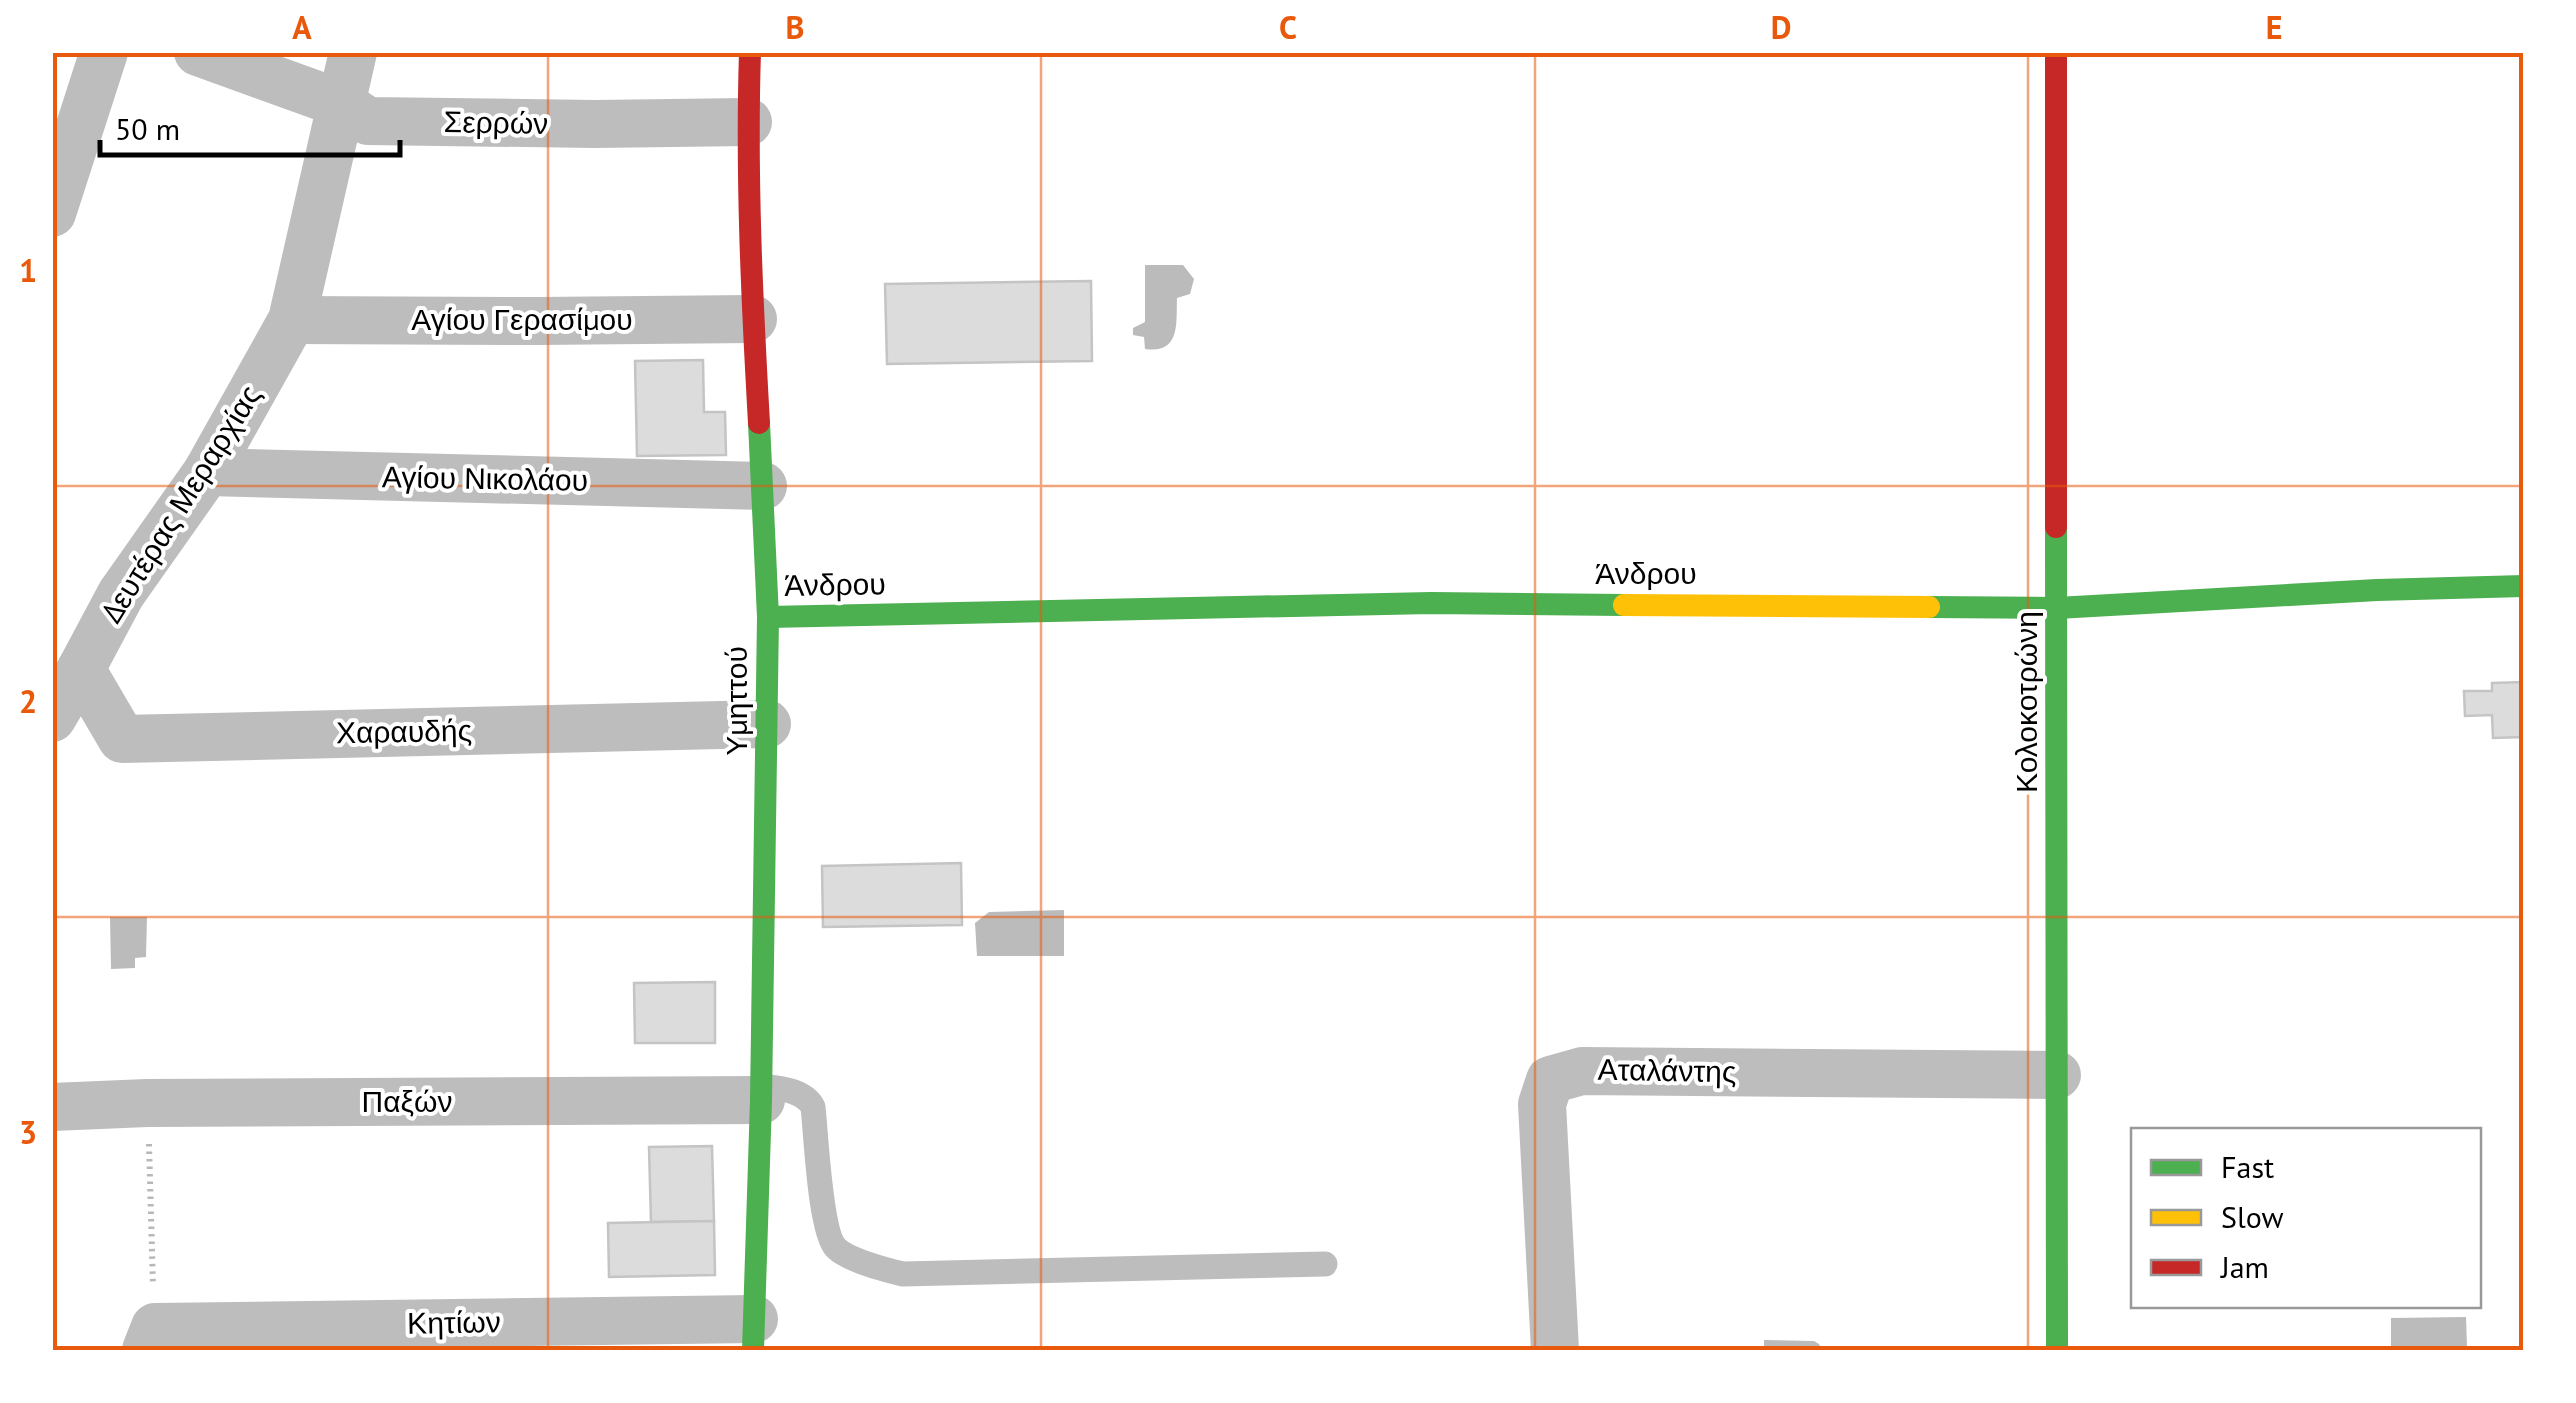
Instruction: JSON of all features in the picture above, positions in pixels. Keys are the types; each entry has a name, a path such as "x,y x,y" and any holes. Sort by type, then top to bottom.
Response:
{"street":[{"path":"52,213 104,52"},
{"name":"Σερρών","path":"198,52 342,104 368,122 748,122"},
{"name":"Δευτέρας Μεραρχίας","path":"52,718 120,594 207,472 292,320 353,52"},
{"name":"Υμηττού","path":"750,52 753,319 768,617 753,1335"},
{"name":"Κολοκοτρώνη","path":"2056,52 2057,1350"},
{"name":"Αγίου Γερασίμου","path":"292,320 753,319"},
{"name":"Αγίου Νικολάου","path":"207,472 763,486"},
{"name":"Άνδρου","path":"768,617 1431,602 2057,608 2524,586"},
{"name":"Χαραυδής","path":"81,669 122,739 768,724"},
{"name":"Αταλάντης","path":"1555,1350 1542,1104 1550,1080 1582,1070 2057,1075"},
{"name":"Παξών","path":"52,1107 761,1093"},
{"name":"Κητίων","path":"150,1339 753,1335"}],"lane":[{"path":"761,1093 803,1095 809,1099 826,1226 836,1248 874,1268 903,1274 1325,1264"}],"path":[{"path":"148,1103 150,1339"}],"shaded area":[{"path":"1145,265 1183,265 1194,279 1190,294 1177,298 1171,342 1157,349 1145,349 1144,337 1133,335 1133,328 1145,322"},
{"path":"1064,910 1064,956 977,956 975,923 989,912"},
{"path":"110,917 147,917 146,957 135,958 135,968 111,969"},
{"path":"2466,1317 2467,1346 2391,1347 2391,1318"},
{"path":"1764,1340 1814,1341 1822,1350 1764,1350"}],"building":[{"path":"1091,281 1092,361 887,364 885,284"},
{"path":"703,360 704,412 725,412 726,455 637,456 635,361"},
{"path":"2524,682 2524,737 2493,738 2492,715 2465,716 2464,691 2492,691 2492,683"},
{"path":"961,863 962,925 823,927 822,866"},
{"path":"715,982 715,1043 635,1043 634,983"},
{"path":"712,1146 714,1221 651,1222 649,1147"},
{"path":"714,1221 715,1275 609,1277 608,1223"}],"traffic: fast":[{"path":"753,1350 768,617 759,423"},
{"path":"2056,527 2057,1350"},
{"path":"1929,607 2057,608 2524,586"},
{"path":"768,617 1431,603 1624,605"}],"traffic: slow":[{"path":"1624,605 1929,607"}],"traffic: jam":[{"path":"750,52 749,191 759,423"},
{"path":"2056,52 2056,527"}]}
